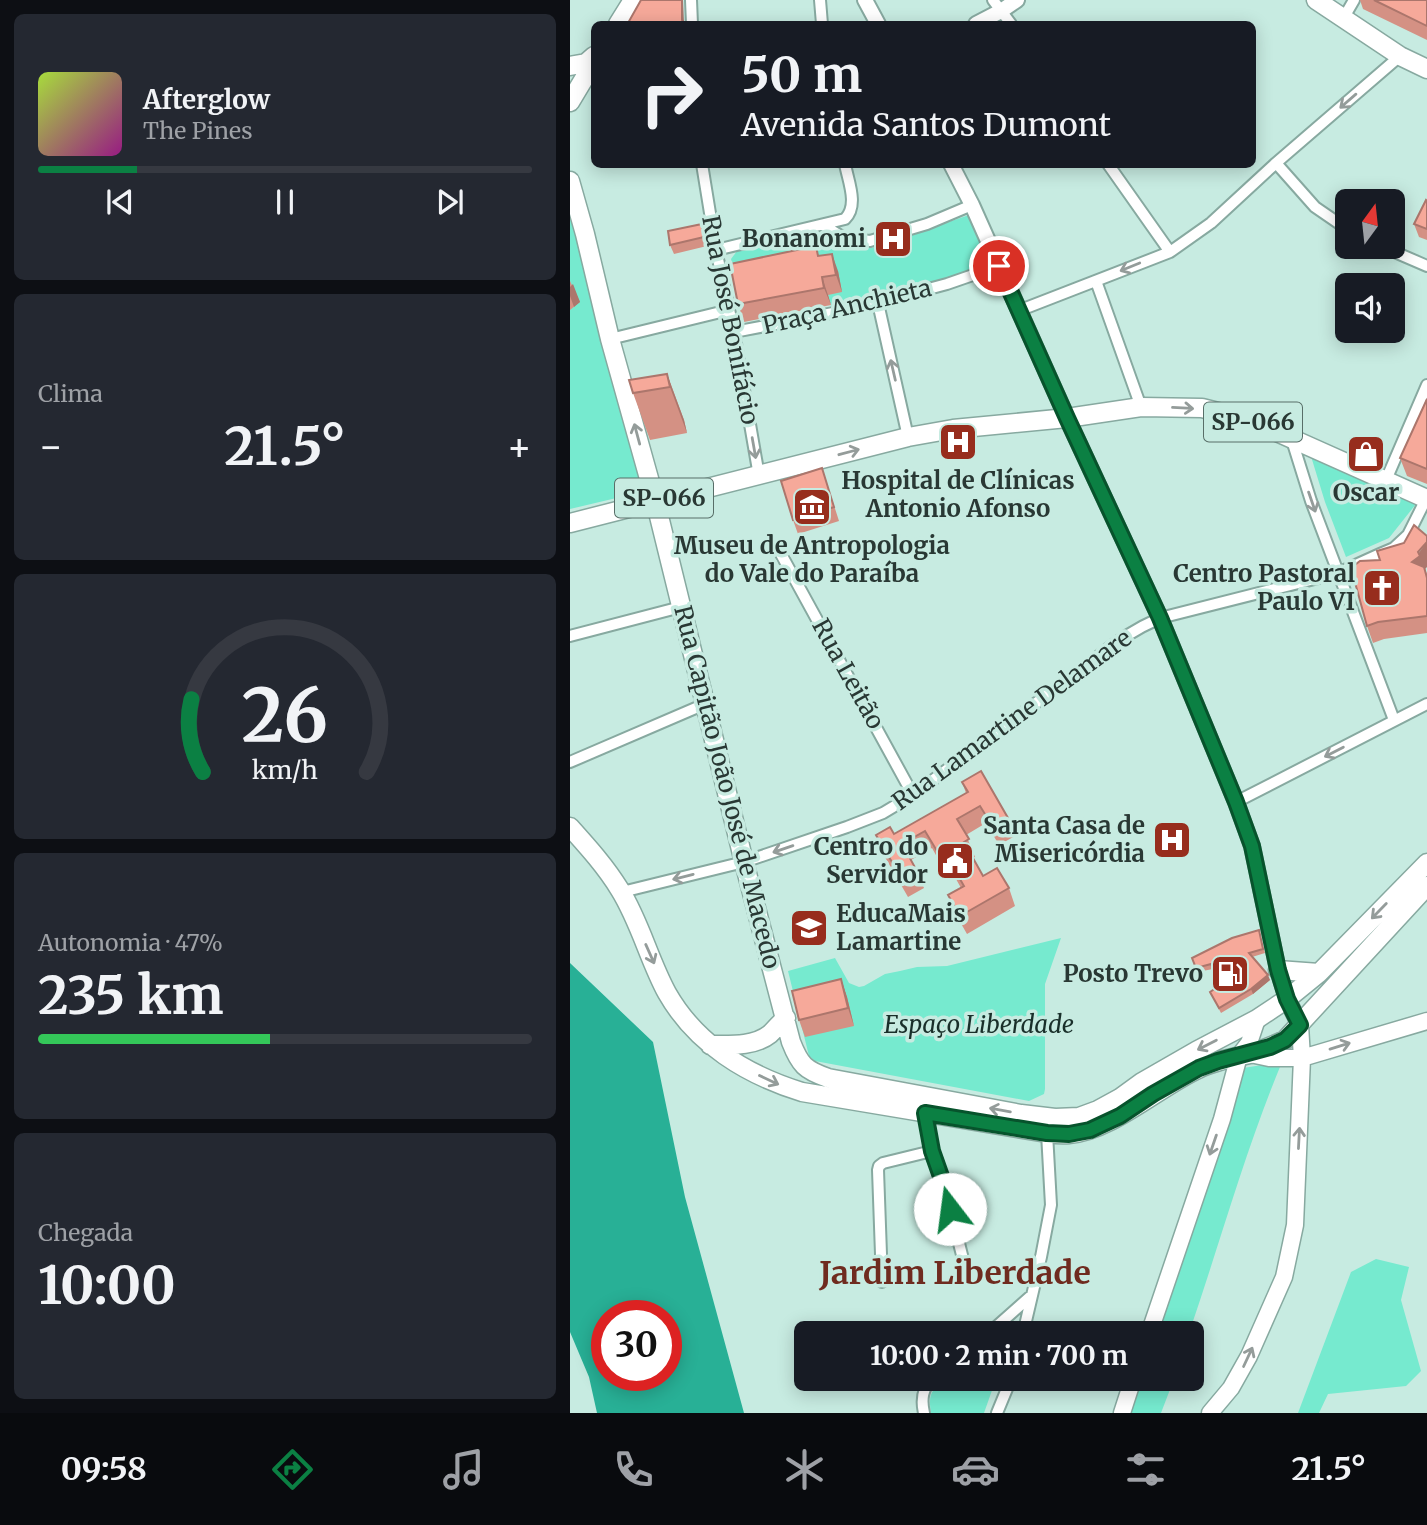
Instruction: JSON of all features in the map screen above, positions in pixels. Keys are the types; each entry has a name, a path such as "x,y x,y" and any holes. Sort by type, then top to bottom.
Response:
{"main road":[{"path":"620,21 632,0"},
{"path":"1316,0 1400,56 1426,69"},
{"path":"570,66 586,63 591,59"},
{"path":"570,102 591,67"},
{"name":"Rua Capitão João José de Macedo","path":"570,181 655,500 791,1042 802,1066 828,1079 1021,1114 1055,1118 1079,1117 1120,1098 1142,1082 1257,1019"},
{"path":"570,220 585,234"},
{"name":"SP-066","path":"570,523 908,437 953,429 1067,418 1141,407 1202,408 1260,424 1426,499"},
{"path":"570,827 600,860 622,892 667,993 686,1020 710,1045 776,1084 802,1092 1047,1133 1069,1134 1090,1130 1120,1116 1199,1068 1285,1040 1426,886"},
{"path":"1153,1321 1257,1019 1319,973 1426,863"},
{"path":"1278,970 1319,973"},
{"path":"1210,1413 1241,1372 1284,1277 1295,1225 1302,1058 1300,1025 1287,999"},
{"path":"710,1045 757,1040 768,1035 786,1018"},
{"path":"1244,1055 1302,1058 1426,1021"},
{"path":"1122,1413 1129,1391"}],"street":[{"path":"691,0 692,21"},
{"path":"820,0 822,21"},
{"path":"865,0 876,21"},
{"path":"980,21 997,6 1017,0"},
{"path":"1343,19 1354,0"},
{"path":"997,6 1008,21"},
{"path":"1018,311 1170,252 1211,223 1400,56"},
{"path":"1276,163 1315,208 1335,221"},
{"name":"Rua José Bonifácio","path":"703,168 759,476"},
{"path":"716,250 845,219 850,214 852,200 846,168"},
{"path":"953,168 1160,618 1236,802 1252,846 1278,970 1287,999"},
{"path":"1111,168 1170,252"},
{"path":"823,225 844,238 870,241 927,224 972,205"},
{"path":"1405,257 1426,266"},
{"name":"Praça Anchieta","path":"734,332 878,303 999,266"},
{"path":"1096,281 1141,407"},
{"path":"878,303 908,437"},
{"path":"610,339 729,310"},
{"path":"1386,480 1426,385"},
{"path":"1291,437 1311,501 1394,720"},
{"name":"Rua Lamartine Delamare","path":"622,892 744,862 883,813 913,795 1117,640 1160,618 1338,573 1394,548 1408,535 1426,499"},
{"name":"Rua Leitão","path":"781,554 913,795"},
{"path":"570,636 681,607"},
{"path":"570,762 705,704"},
{"path":"1236,802 1426,704"},
{"path":"925,1113 932,1151 944,1185 963,1259"},
{"path":"1026,1321 1051,1205 1047,1133"},
{"path":"882,1282 878,1170 883,1163 932,1151"},
{"path":"1003,1321 1032,1295"},
{"path":"923,1391 924,1413"},
{"path":"997,1413 1006,1391"}],"green space":[{"path":"570,194 646,491 570,509"},
{"path":"969,215 992,263 898,294 831,306 828,295 736,281 731,259 737,251 824,231 843,244 872,248"},
{"path":"1310,453 1416,504 1389,538 1346,557"},
{"name":"Espaço Liberdade","path":"1061,938 1045,984 1044,1094 1029,1101 815,1061 809,1056 788,971 835,958 849,983 859,987 885,974 917,967 947,966"},
{"path":"1282,1062 1244,1163 1193,1321 1156,1321 1243,1068"},
{"path":"1376,1259 1409,1267 1401,1300 1421,1371 1406,1386 1328,1394 1319,1413 1298,1413 1351,1272"},
{"path":"992,1391 984,1413 931,1413 932,1393"},
{"path":"1133,1391 1169,1391 1161,1413 1125,1413"}],"shaded area":[{"path":"570,963 653,1042 685,1197 744,1413 597,1413 592,1391 682,1391 682,1300 591,1300 591,1386 570,1332"}],"building":[{"path":"641,0 682,0 683,21 629,21"},
{"path":"1374,0 1427,0 1427,26"},
{"path":"1427,201 1427,229 1414,224"},
{"path":"702,224 704,237 670,245 668,231"},
{"path":"816,246 818,256 832,254 836,275 822,277 824,288 738,304 730,264"},
{"path":"667,374 670,387 633,393 629,380"},
{"path":"1427,399 1427,469 1400,458"},
{"name":"Museu de Antropologia do Vale do Paraíba","path":"822,468 834,507 793,520 781,481"},
{"path":"1414,525 1427,536 1427,542 1418,552 1420,556 1412,562 1424,567 1427,578 1427,616 1378,622 1367,626 1351,568 1360,561 1380,560 1377,551 1404,543"},
{"path":"981,771 1008,818 993,827 980,806 957,819 969,839 964,842 983,876 997,868 1009,888 960,916 948,895 964,886 945,853 940,856 925,831 902,844 917,871 902,879 876,835 890,827 894,834 968,792 962,782"},
{"name":"Posto Trevo","path":"1259,930 1263,949 1249,953 1268,975 1251,989 1219,1008 1210,992 1219,986 1211,964 1196,968 1192,958 1232,938"},
{"path":"841,979 848,1008 799,1020 792,991"}],"place":[{"name":"Bonanomi","path":"893,239"},
{"name":"Hospital de Clínicas Antonio Afonso","path":"958,442"},
{"name":"Oscar","path":"1366,454"},
{"name":"Museu de Antropologia do Vale do Paraíba","path":"812,507"},
{"name":"Centro Pastoral Paulo VI","path":"1382,588"},
{"name":"Santa Casa de Misericórdia","path":"1172,840"},
{"name":"Centro do Servidor","path":"955,861"},
{"name":"EducaMais Lamartine","path":"809,928"},
{"name":"Posto Trevo","path":"1230,974"}],"district":[{"name":"Jardim Liberdade","path":"955,1273"}],"route":[{"path":"950,1209 932,1151 925,1113 1047,1133 1069,1134 1090,1130 1120,1116 1199,1068 1270,1047 1285,1040 1300,1025 1287,999 1278,970 1252,846 1236,802 1160,618 999,266"}]}
